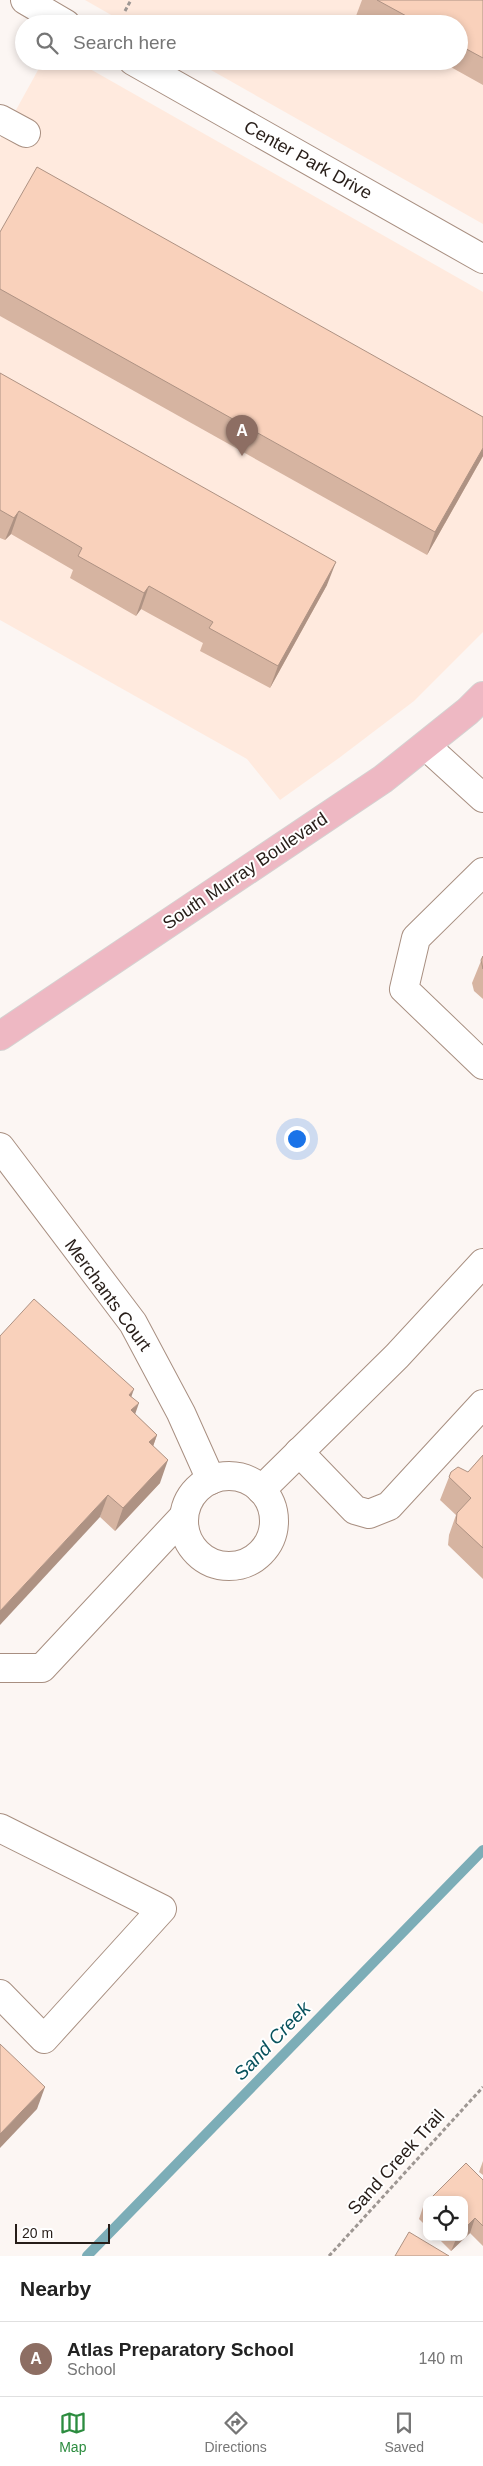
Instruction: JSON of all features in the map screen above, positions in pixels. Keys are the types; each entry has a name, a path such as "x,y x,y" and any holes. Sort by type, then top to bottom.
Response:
{"main road":[{"name":"South Murray Boulevard","path":"0,1036 383,779 426,746 483,696"}],"street":[{"path":"24,0 50,15"},
{"name":"Center Park Drive","path":"149,70 483,259"},
{"path":"0,119 26,133"},
{"path":"426,746 483,798"},
{"path":"483,872 416,938 404,989 483,1064"},
{"name":"Merchants Court","path":"0,1147 133,1324 181,1412 212,1480"},
{"path":"261,1490 397,1356 483,1263"},
{"path":"299,1452 355,1510 369,1514 389,1506 483,1404"},
{"path":"222,1476 238,1477 253,1483 261,1490 271,1504 273,1530 268,1545 256,1558 247,1563 225,1566 206,1561 190,1545 184,1530 184,1517 188,1502 193,1493 212,1480 222,1476"},
{"path":"0,1668 42,1668 184,1517"},
{"path":"0,1828 162,1910 44,2039 0,1994"}],"path":[{"path":"125,11 131,0"},
{"name":"Sand Creek Trail","path":"328,2256 483,2087"}],"shaded area":[{"path":"85,0 483,0 483,224 211,70 468,70 468,15 111,15"},
{"path":"38,70 92,70 483,292 483,632 414,701 280,800 247,759 0,620 0,139"}],"building":[{"path":"377,0 483,0 483,58 468,50 468,15 404,15"},
{"path":"37,167 483,417 483,448 435,532 0,289 0,232"},
{"path":"0,373 336,562 278,666 209,628 213,622 149,586 144,593 78,556 82,548 19,511 14,518 0,510"},
{"path":"34,1299 134,1389 129,1395 139,1403 131,1410 157,1435 149,1442 168,1460 123,1508 108,1495 0,1611 0,1336"},
{"path":"483,1455 483,1548 456,1523 457,1513 471,1498 449,1477 451,1472 458,1467 468,1472"},
{"path":"0,2044 45,2087 0,2134"},
{"path":"466,2163 483,2180 483,2226 475,2218 468,2225 468,2196 433,2196"},
{"path":"409,2232 449,2256 395,2256"}],"waterway":[{"name":"Sand Creek","path":"87,2256 483,1850"}],"place":[{"name":"Atlas Preparatory School","path":"242,456"}]}
